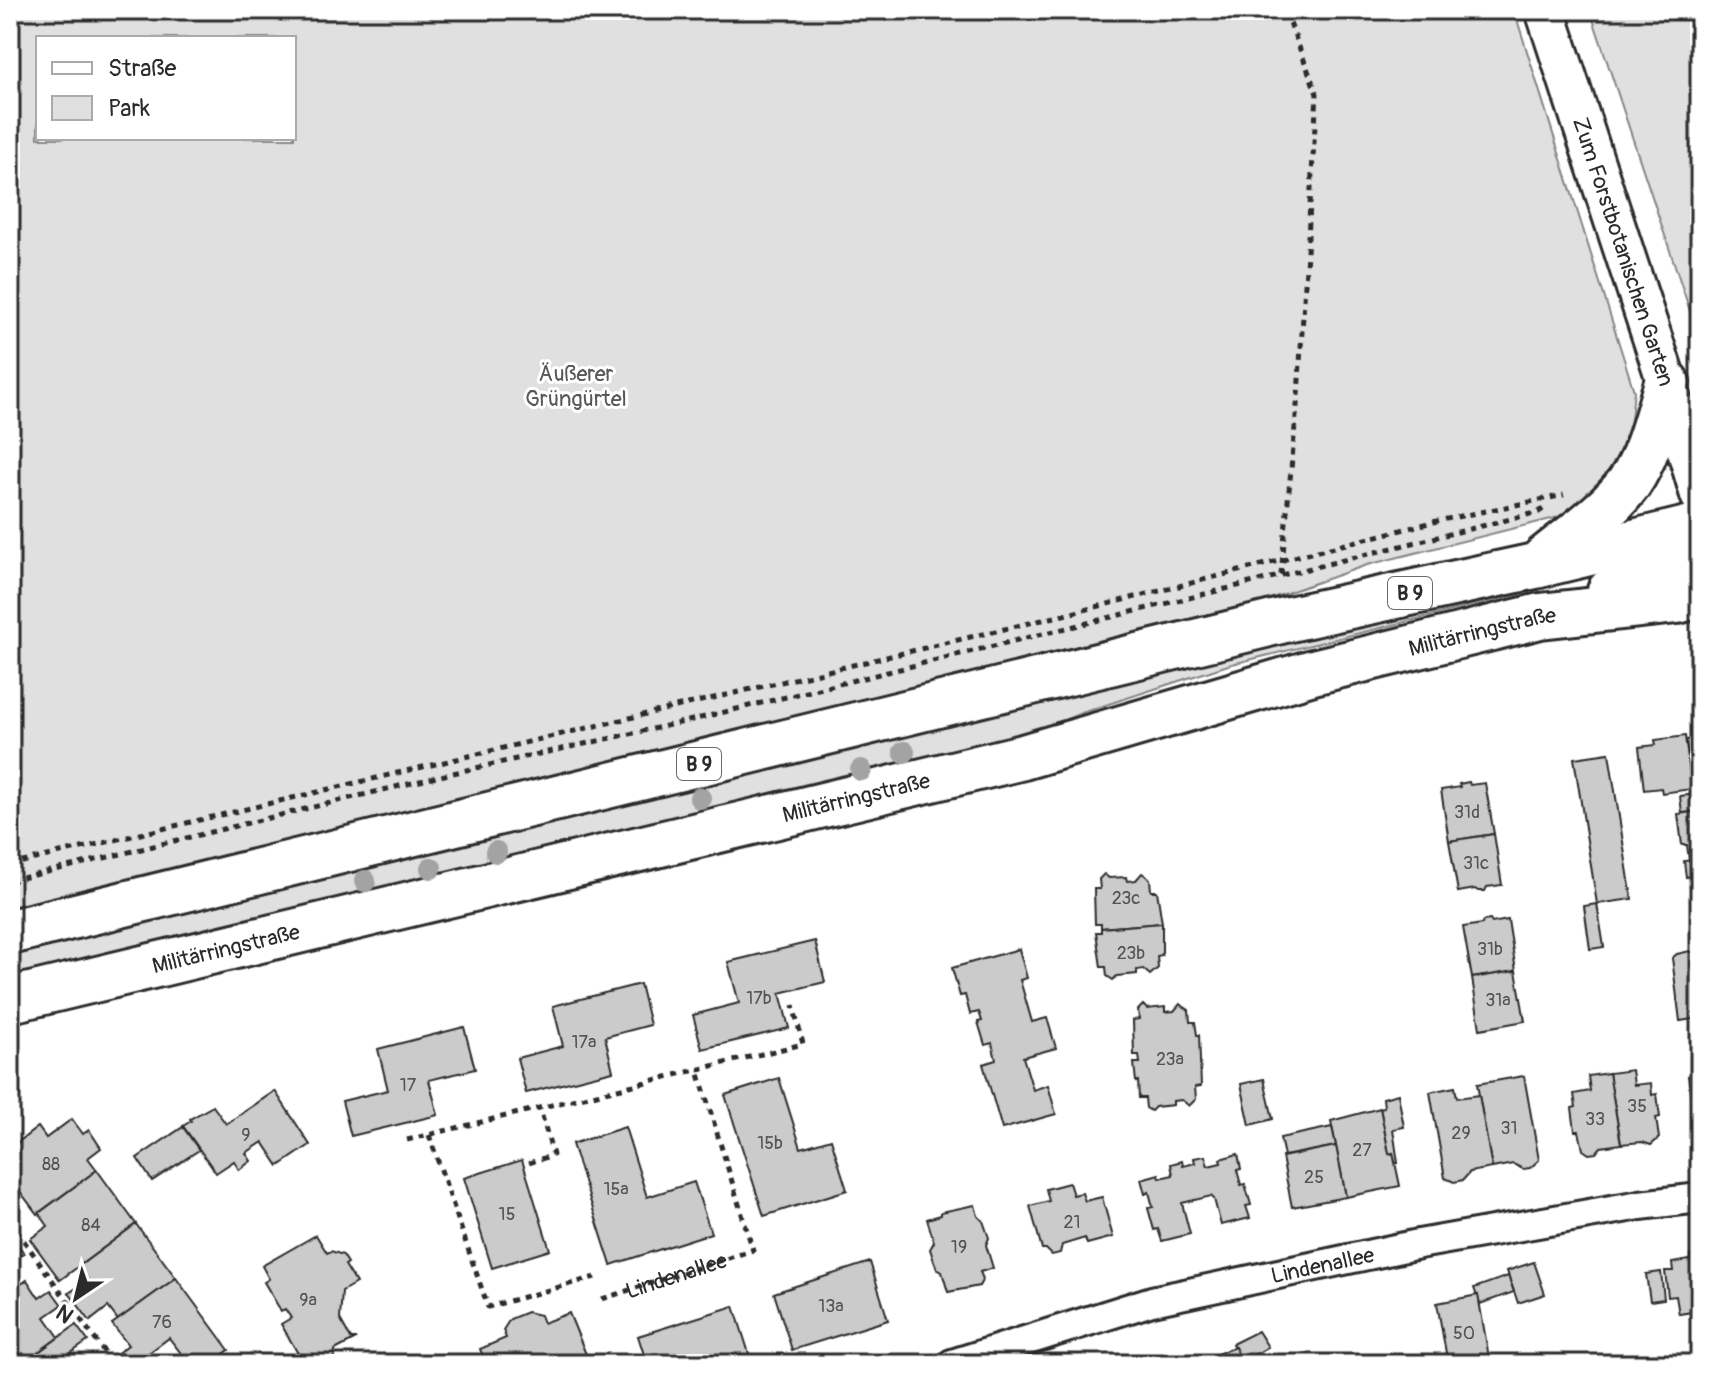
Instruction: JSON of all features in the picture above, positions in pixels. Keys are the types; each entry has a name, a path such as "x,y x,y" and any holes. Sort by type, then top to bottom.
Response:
{"main road":[{"name":"Zum Forstbotanischen Garten","path":"1545,10 1681,410 1700,495"},
{"name":"B 9","path":"1535,566 1606,508 1629,482 1651,435 1681,410"},
{"name":"B 9","path":"10,932 1285,620 1535,566 1700,526"},
{"name":"B 9","path":"1540,616 1674,567 1692,550 1700,536"},
{"name":"Militärringstraße","path":"10,1000 1023,757 1313,672 1540,616 1677,601 1700,595"}],"street":[{"name":"Lindenallee","path":"952,1364 1152,1301 1419,1244 1640,1205 1700,1198"}],"path":[{"path":"1281,575 1298,395 1317,94 1285,10"},
{"path":"10,865 1045,620 1437,521 1565,495 1539,512 684,722 453,773 10,881"},
{"path":"407,1140 803,1044 793,1005"},
{"name":"Lindenallee","path":"602,1299 753,1250 698,1071"},
{"path":"529,1163 553,1155 540,1109"},
{"name":"Lindenallee","path":"429,1135 488,1307 595,1277"},
{"path":"10,1185 16,1193 12,1212 16,1230 113,1364"},
{"path":"169,1364 176,1359"}],"green space":[{"name":"Äußerer Grüngürtel","path":"10,10 1514,10 1634,391 1629,437 1618,460 1575,513 1367,565 1252,605 10,911"},
{"path":"1590,10 1700,10 1700,341"},
{"path":"1664,559 1228,665 1084,712 1003,744 10,984 10,953 1527,585"}],"building":[{"path":"1685,736 1692,789 1662,793 1661,788 1644,790 1639,747 1656,745 1655,740"},
{"path":"1700,739 1700,775 1691,776 1686,740"},
{"path":"1609,753 1632,899 1597,904 1574,758"},
{"path":"1469,782 1470,785 1485,783 1494,834 1449,841 1441,790"},
{"path":"1698,791 1700,811 1682,813 1680,796 1698,794"},
{"path":"1700,811 1700,859 1689,860 1687,845 1682,845 1678,814"},
{"path":"1494,834 1502,885 1487,887 1485,891 1458,892 1449,841"},
{"path":"1700,859 1700,890 1698,875 1686,877 1684,861"},
{"path":"1142,873 1150,879 1151,891 1157,891 1162,923 1101,928 1101,924 1095,924 1094,889 1100,889 1099,879 1104,874 1109,878 1136,880"},
{"path":"1597,904 1604,947 1590,949 1584,906"},
{"path":"1490,920 1492,923 1508,920 1516,971 1472,978 1463,927"},
{"path":"1162,923 1162,955 1157,956 1158,968 1150,975 1143,969 1137,970 1137,974 1117,976 1113,980 1107,976 1106,967 1101,967 1096,932 1101,932 1101,928"},
{"path":"815,941 825,982 780,993 789,1028 702,1049 693,1015 739,1003 728,962"},
{"path":"1019,949 1027,978 1020,980 1032,1022 1047,1018 1056,1048 1023,1057 1033,1090 1048,1085 1056,1114 1002,1129 983,1064 996,1060 992,1043 985,1045 978,1022 982,1021 979,1012 970,1014 965,995 960,996 952,968"},
{"path":"1690,951 1696,955 1700,972 1700,1018 1680,1021 1672,958"},
{"path":"1516,971 1525,1021 1480,1029 1472,978"},
{"path":"640,984 650,1025 605,1037 613,1071 526,1093 517,1058 563,1046 553,1006"},
{"path":"1180,1004 1189,1010 1190,1022 1195,1022 1199,1035 1201,1086 1195,1087 1196,1099 1189,1106 1182,1100 1173,1101 1173,1105 1155,1107 1151,1111 1146,1108 1145,1098 1139,1098 1134,1063 1140,1063 1139,1055 1134,1055 1133,1020 1139,1019 1138,1010 1143,1005 1147,1009 1165,1007 1165,1012 1174,1011"},
{"path":"464,1027 475,1069 429,1080 438,1115 351,1136 342,1101 388,1090 378,1049"},
{"path":"1632,1070 1634,1085 1651,1083 1652,1095 1657,1094 1659,1138 1651,1145 1642,1142 1621,1144 1609,1073"},
{"path":"1609,1073 1621,1144 1601,1147 1596,1153 1589,1154 1583,1150 1579,1131 1575,1131 1574,1094 1590,1091 1588,1076"},
{"path":"1700,1075 1700,1138 1696,1138 1688,1076"},
{"path":"1524,1076 1539,1160 1530,1168 1523,1169 1513,1164 1492,1168 1477,1084"},
{"path":"779,1078 801,1148 831,1139 847,1190 764,1216 725,1095"},
{"path":"1264,1079 1273,1119 1250,1125 1241,1084"},
{"path":"1455,1087 1457,1098 1479,1095 1492,1168 1470,1172 1463,1180 1454,1182 1445,1178 1430,1092"},
{"path":"275,1091 310,1145 279,1166 263,1142 246,1153 251,1161 239,1170 234,1161 216,1173 183,1126 213,1106 226,1124"},
{"path":"1398,1094 1404,1127 1393,1129 1398,1163 1395,1163 1393,1153 1389,1154 1380,1108 1384,1107 1383,1098"},
{"path":"1380,1108 1389,1154 1393,1153 1400,1186 1346,1197 1331,1121"},
{"path":"72,1119 83,1134 89,1130 101,1148 88,1158 97,1170 37,1214 10,1178 10,1142 13,1146 38,1127 46,1138"},
{"path":"183,1127 199,1150 152,1181 137,1158"},
{"path":"625,1127 647,1197 694,1182 711,1233 611,1265 572,1144"},
{"path":"1332,1127 1336,1146 1284,1156 1280,1138"},
{"path":"1336,1146 1346,1197 1292,1207 1282,1157"},
{"path":"1238,1154 1241,1169 1237,1170 1251,1205 1246,1206 1250,1218 1221,1225 1211,1196 1182,1203 1190,1234 1162,1241 1158,1229 1154,1230 1148,1208 1153,1207 1141,1179 1159,1174 1160,1178 1173,1175 1171,1164 1182,1161 1183,1166 1195,1163 1194,1158 1205,1156 1208,1166"},
{"path":"522,1160 550,1250 492,1268 464,1178"},
{"path":"97,1170 136,1224 60,1280 30,1239 48,1226 39,1213"},
{"path":"1069,1183 1073,1195 1082,1193 1085,1201 1102,1197 1113,1237 1087,1244 1085,1238 1062,1245 1060,1253 1052,1255 1042,1249 1030,1206 1049,1201 1046,1189"},
{"path":"975,1205 989,1238 986,1245 993,1268 980,1272 983,1279 979,1286 948,1292 930,1249 934,1242 927,1219 941,1215 941,1212"},
{"path":"136,1224 176,1278 118,1320 108,1307 90,1321 69,1293 88,1280 78,1267"},
{"path":"316,1235 327,1253 331,1251 343,1255 356,1283 342,1291 340,1319 351,1339 356,1339 335,1350 334,1359 323,1357 311,1364 304,1364 281,1324 291,1318 285,1309 281,1311 264,1282 269,1279 262,1266"},
{"path":"13,1238 24,1253 10,1264 10,1241"},
{"path":"1700,1253 1699,1323 1698,1311 1679,1314 1676,1296 1668,1297 1665,1271 1673,1271 1672,1263 1690,1260 1690,1255"},
{"path":"870,1262 888,1320 792,1350 774,1293"},
{"path":"1534,1262 1545,1294 1518,1303 1507,1271"},
{"path":"10,1270 21,1285 10,1292"},
{"path":"1661,1272 1664,1299 1650,1301 1646,1274"},
{"path":"1508,1276 1514,1292 1480,1304 1474,1288"},
{"path":"176,1278 229,1350 211,1364 200,1364 194,1356 187,1361 169,1338 134,1364 122,1364 115,1355 128,1345 112,1324"},
{"path":"27,1280 39,1298 51,1290 62,1305 45,1317 59,1337 22,1364 10,1364 10,1292"},
{"path":"1478,1295 1490,1363 1497,1364 1448,1364 1437,1303"},
{"path":"734,1306 752,1363 647,1364 638,1336"},
{"path":"527,1312 540,1315 543,1323 569,1313 590,1364 486,1364 480,1349 506,1338 503,1330 510,1319"},
{"path":"76,1325 88,1341 71,1353 79,1364 22,1364"},
{"path":"1258,1331 1268,1347 1242,1362 1232,1344"},
{"path":"1235,1347 1242,1364 1196,1362"}]}
